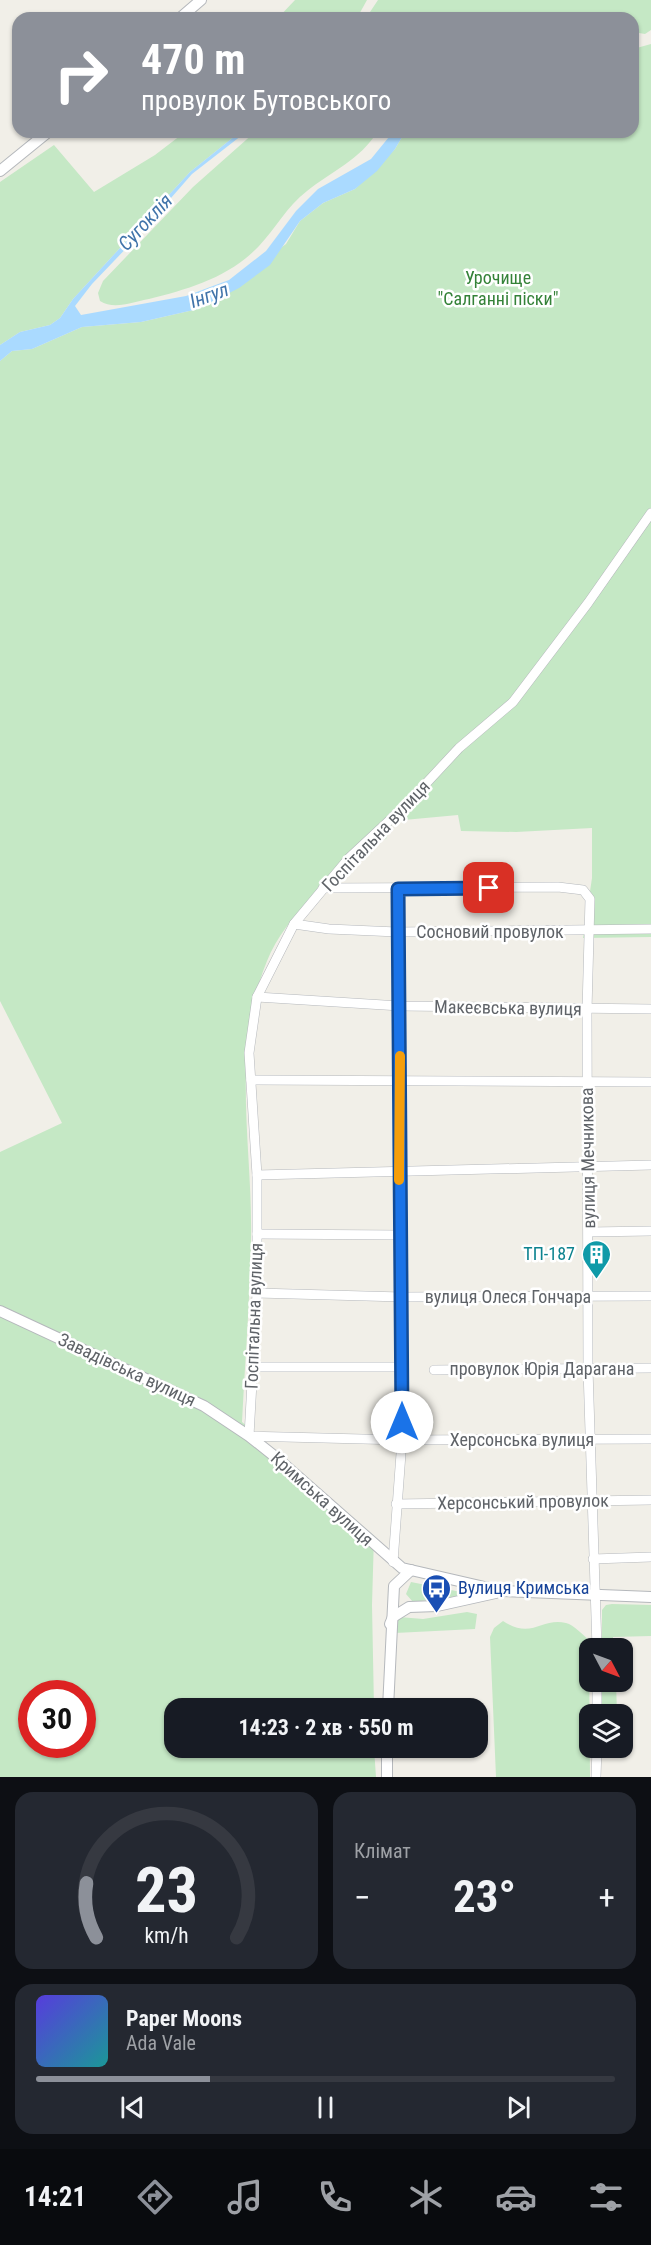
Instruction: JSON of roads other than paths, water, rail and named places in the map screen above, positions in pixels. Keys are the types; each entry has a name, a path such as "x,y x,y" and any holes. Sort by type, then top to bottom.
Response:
{"street":[{"path":"187,12 201,0"},
{"path":"0,171 41,138"},
{"name":"Госпітальна вулиця","path":"249,1436 257,1293 257,1175 249,1053 257,997 294,924 323,888 349,858 406,805 459,748 513,702 588,603 651,513"},
{"name":"вулиця Мечникова","path":"398,889 558,887 583,890 590,899 587,1010 590,1232 587,1297 593,1559 598,1595 597,1638"},
{"path":"323,888 398,889 400,1006 398,1171 402,1297 402,1440 396,1504 388,1698"},
{"name":"Сосновий провулок","path":"294,924 329,929 397,932 651,929"},
{"name":"Макеєвська вулиця","path":"257,997 400,1006 651,1009"},
{"path":"251,1080 651,1082"},
{"path":"257,1175 651,1165"},
{"path":"590,1232 651,1231"},
{"path":"257,1234 400,1235"},
{"name":"вулиця Олеся Гончара","path":"257,1293 402,1297 651,1296"},
{"name":"Завадівська вулиця","path":"0,1311 204,1406 249,1436"},
{"path":"253,1367 401,1367"},
{"name":"провулок Юрія Дарагана","path":"434,1370 651,1368"},
{"name":"Херсонська вулиця","path":"249,1436 402,1440 651,1439"},
{"name":"Кримська вулиця","path":"249,1436 402,1568 502,1591 651,1597"},
{"name":"Херсонський провулок","path":"396,1504 651,1500"},
{"path":"593,1559 651,1557"},
{"path":"394,1586 411,1570"},
{"path":"472,1584 479,1589 480,1598"},
{"path":"390,1624 393,1617 409,1607 399,1601 394,1586"},
{"name":"Кримська вулиця","path":"409,1607 437,1606 480,1598 502,1591"},
{"path":"387,1758 387,1777"},
{"path":"597,1758 597,1777"}],"water":[{"path":"232,138 238,138 192,174 92,284 75,306 81,315 186,296 229,280 266,251 296,211 318,189 371,159 388,138 401,138 377,171 355,189 323,203 300,221 270,265 239,288 198,309 141,322 82,327 32,349 12,351 0,361 0,345 20,332 50,325 60,318 73,299 190,172"}],"place":[{"name":"ТП-187","path":"596,1280"},
{"name":"Вулиця Кримська","path":"437,1614"}],"water label":[{"name":"Сугоклія","path":"145,222"},
{"name":"Інгул","path":"209,295"}],"park label":[{"name":"Урочище \"Салганні піски\"","path":"498,288"}]}
